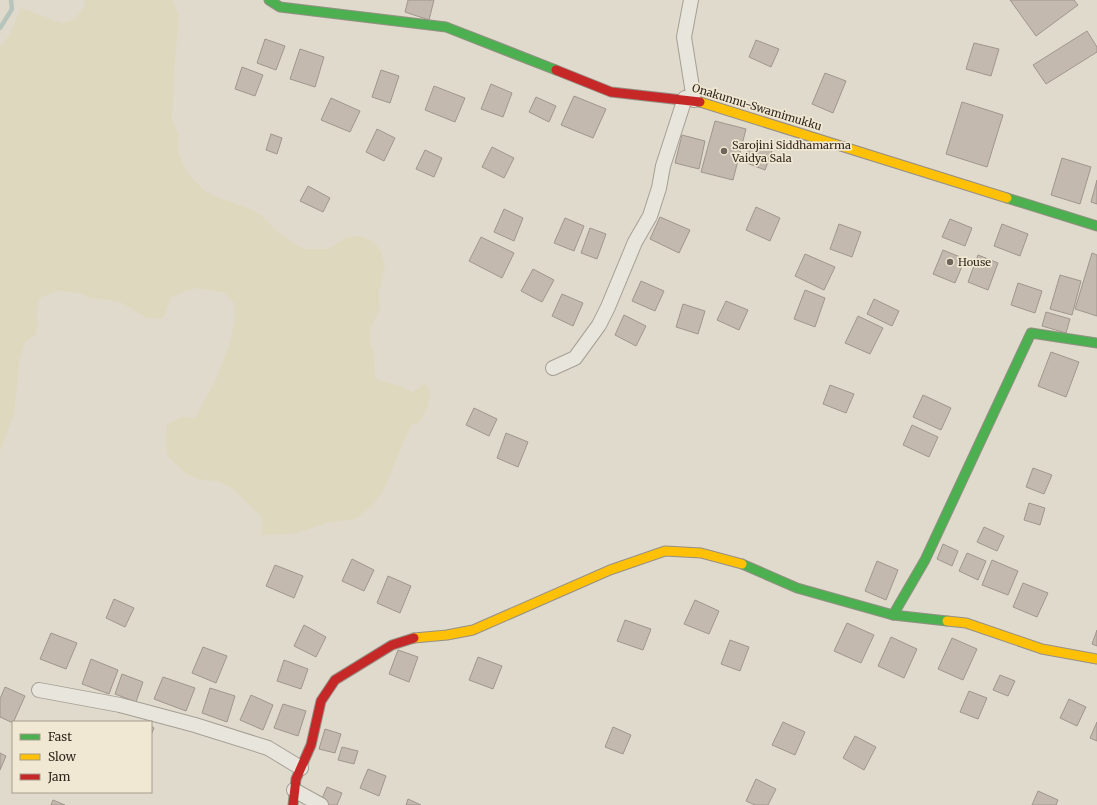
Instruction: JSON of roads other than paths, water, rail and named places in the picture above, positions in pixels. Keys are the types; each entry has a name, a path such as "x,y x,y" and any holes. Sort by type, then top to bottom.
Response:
{"street":[{"name":"Onakunnu-Swamimukku","path":"269,0 280,7 446,27 611,92 690,99 1097,226"},
{"path":"553,368 575,358 599,325 635,242 650,216 659,188 662,166 690,99 684,37 691,0"},
{"path":"894,614 925,560 1032,333 1097,343"},
{"path":"293,805 296,779 311,745 321,701 335,680 366,660 392,646 412,638 447,635 473,630 610,570 665,551 701,553 746,565 797,588 894,614 966,623 1042,649 1097,659"},
{"path":"39,690 120,705 195,725 268,748 301,768"},
{"path":"294,790 321,805"}],"waterway":[{"path":"0,28 12,9 11,0"}],"place":[{"name":"Sarojini Siddhamarma Vaidya Sala","path":"724,151"},
{"name":"House","path":"950,262"}]}
